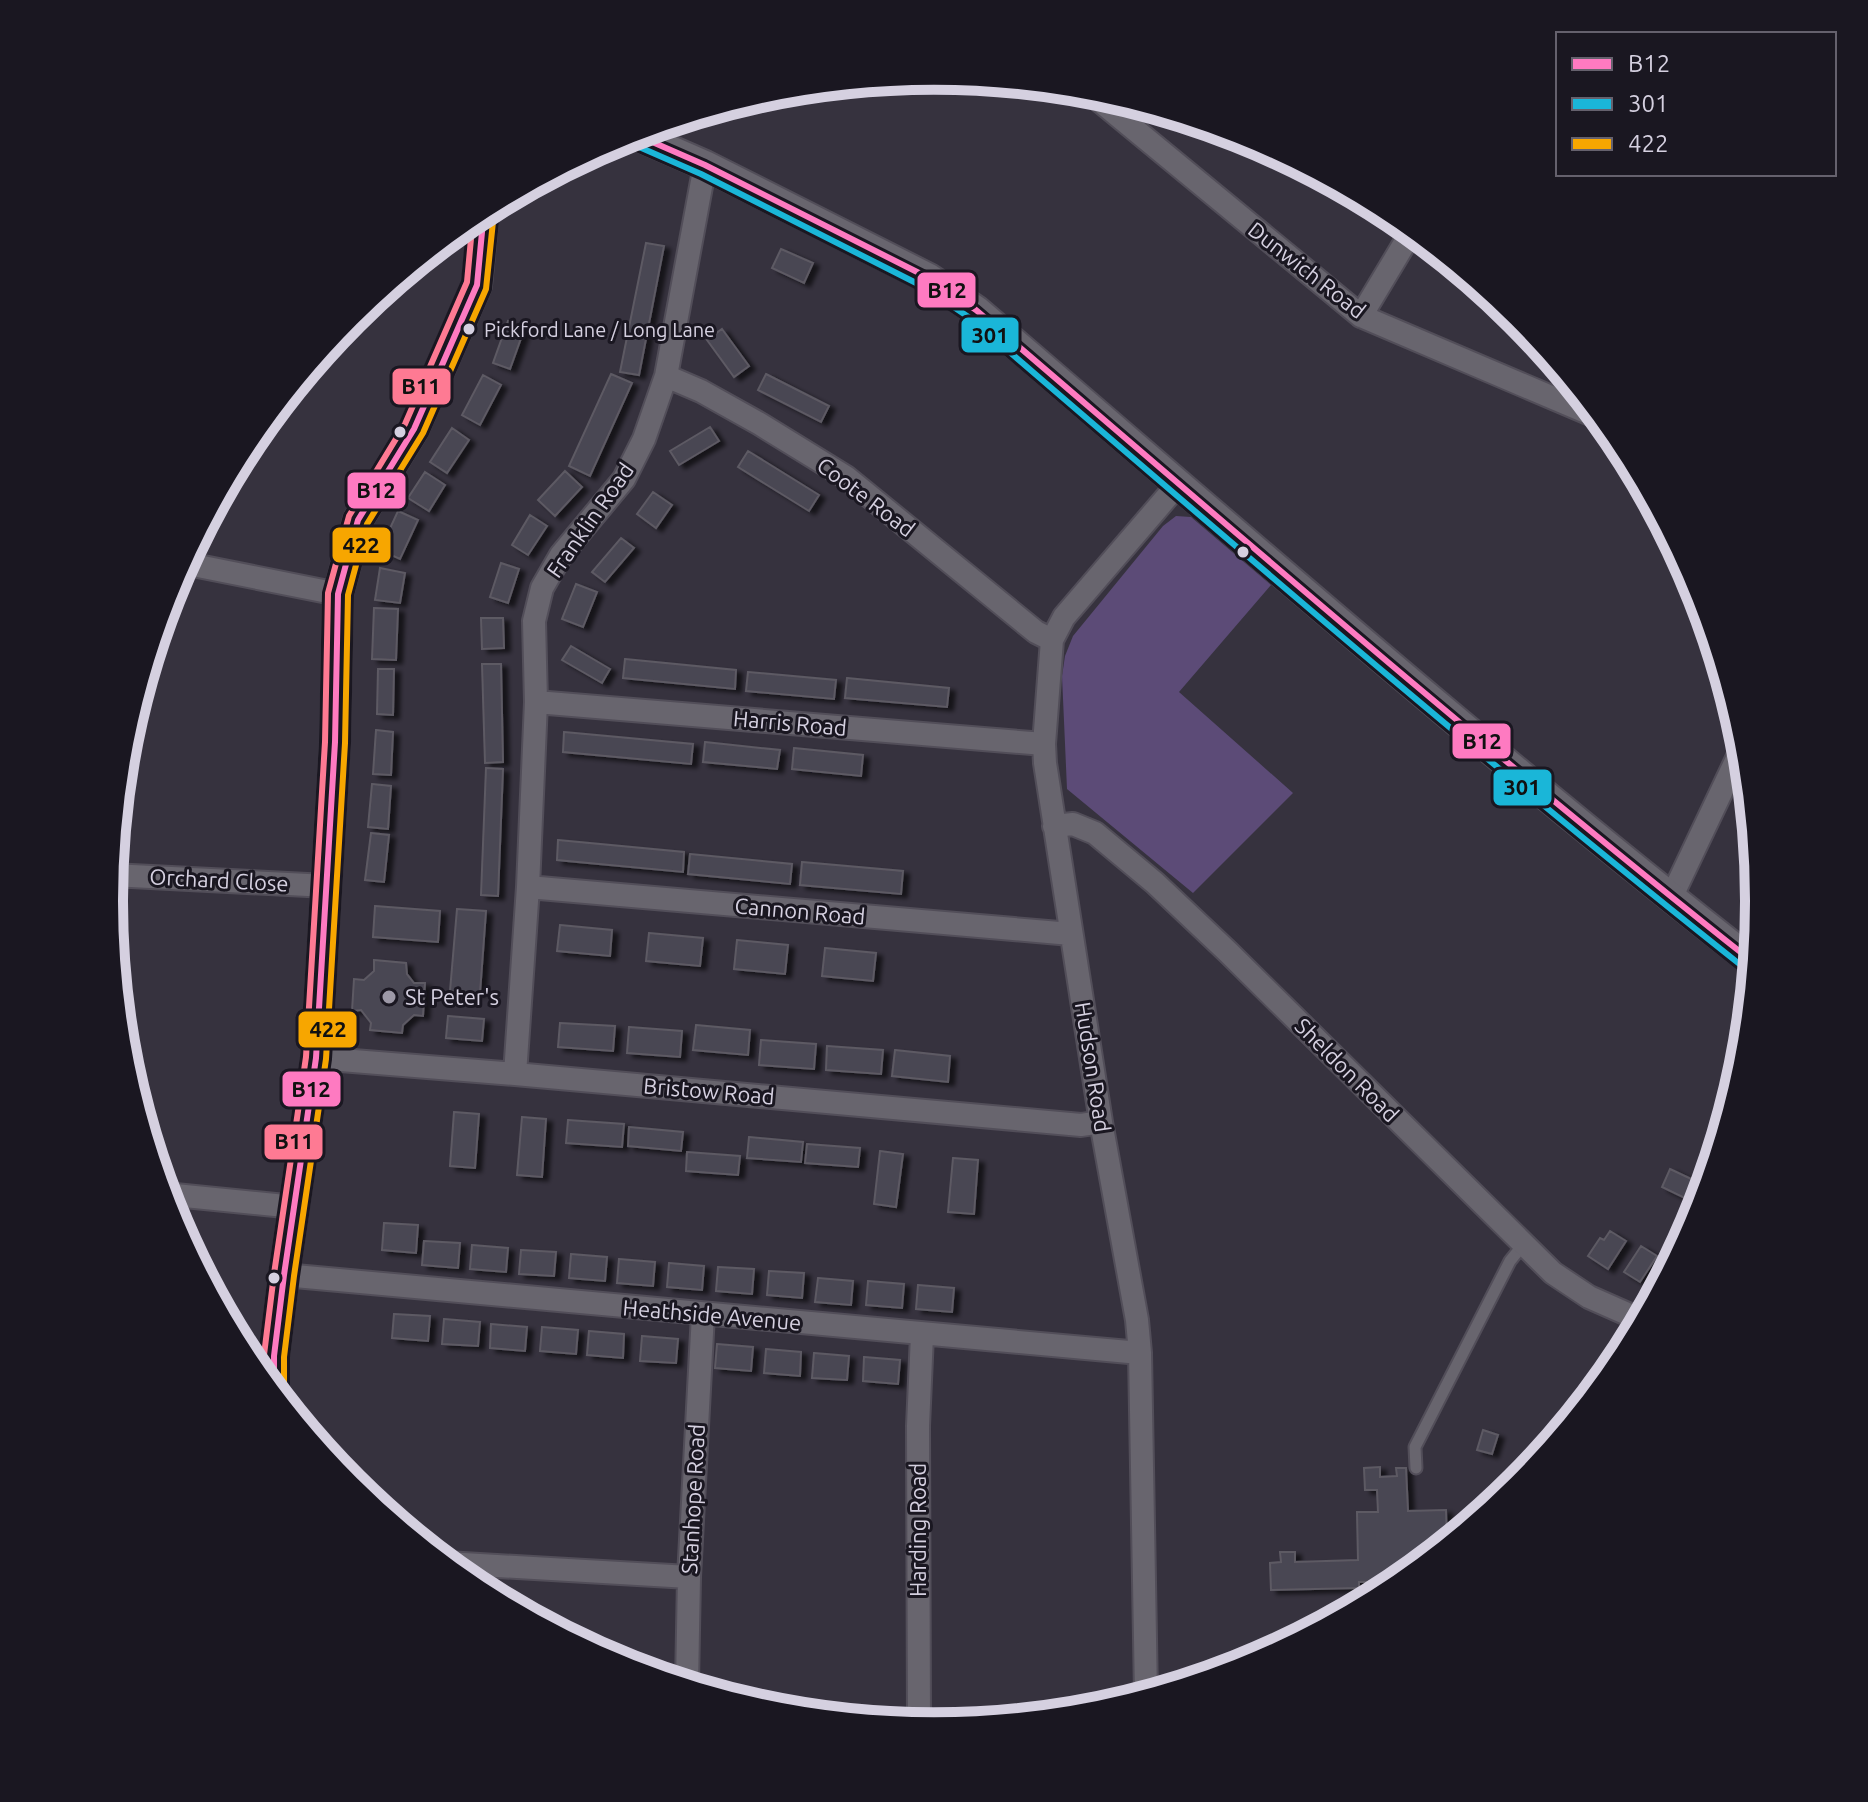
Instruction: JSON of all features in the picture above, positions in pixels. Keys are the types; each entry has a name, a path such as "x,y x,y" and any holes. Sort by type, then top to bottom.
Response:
{"street":[{"name":"Dunwich Road","path":"1112,111 1361,316 1578,409"},
{"path":"651,141 705,165 929,278 976,310 1433,699 1743,954"},
{"name":"Franklin Road","path":"515,1074 528,887 536,702 534,621 542,588 561,555 624,479 644,439 666,376 705,165"},
{"path":"274,1371 284,1275 316,1058 335,742 338,594 358,520 414,429 477,285 482,227"},
{"path":"1361,316 1406,242"},
{"name":"Coote Road","path":"666,376 701,391 760,424 846,477 1036,632 1052,640"},
{"name":"Hudson Road","path":"1146,1683 1137,1320 1101,1122 1044,744 1052,640 1064,617 1179,483"},
{"path":"196,566 338,594"},
{"name":"Harris Road","path":"536,702 1044,744"},
{"path":"1671,898 1733,767"},
{"name":"Sheldon Road","path":"1054,826 1073,824 1095,833 1155,883 1553,1273 1589,1297 1631,1315"},
{"name":"Orchard Close","path":"124,876 327,886"},
{"name":"Cannon Road","path":"528,887 1071,934"},
{"name":"Bristow Road","path":"316,1058 1081,1125 1101,1122"},
{"path":"179,1195 295,1207"},
{"name":"Heathside Avenue","path":"284,1275 1140,1353"},
{"name":"Stanhope Road","path":"687,1673 689,1577 703,1314"},
{"name":"Harding Road","path":"919,1711 918,1426 922,1335"},
{"path":"468,1564 689,1577"}],"lane":[{"path":"1416,1468 1415,1447 1510,1261 1523,1245"}],"shaded area":[{"path":"1176,516 1191,517 1271,585 1179,692 1293,793 1193,893 1067,789 1062,676 1065,656 1073,636 1163,526"}],"building":[{"path":"646,243 664,246 639,375 620,372"},
{"path":"781,249 813,263 804,283 772,268"},
{"path":"508,321 525,327 510,369 493,363"},
{"path":"722,329 749,366 734,377 707,340"},
{"path":"611,374 632,383 590,476 569,466"},
{"path":"766,374 829,406 821,422 758,390"},
{"path":"483,375 501,385 480,425 462,415"},
{"path":"710,427 719,441 679,465 670,451"},
{"path":"452,428 469,440 447,473 430,462"},
{"path":"748,451 819,495 809,511 738,467"},
{"path":"565,471 582,487 555,516 538,500"},
{"path":"425,472 445,485 429,511 408,498"},
{"path":"653,492 672,505 656,528 637,514"},
{"path":"398,511 418,520 400,559 380,550"},
{"path":"530,515 547,526 528,555 512,545"},
{"path":"621,538 634,548 605,582 592,572"},
{"path":"501,563 519,569 508,603 490,597"},
{"path":"380,568 405,573 400,603 375,600"},
{"path":"576,584 597,592 583,627 562,619"},
{"path":"374,608 398,609 396,660 372,659"},
{"path":"481,618 503,618 504,648 482,649"},
{"path":"571,646 610,669 602,683 562,660"},
{"path":"625,659 736,670 735,689 623,678"},
{"path":"482,664 501,664 503,762 485,763"},
{"path":"378,669 394,669 393,715 377,714"},
{"path":"748,672 836,680 834,699 746,691"},
{"path":"847,678 949,688 947,707 845,698"},
{"path":"376,730 393,732 391,775 373,774"},
{"path":"564,732 693,744 691,764 563,752"},
{"path":"705,742 780,750 777,769 703,762"},
{"path":"794,748 863,755 861,776 792,769"},
{"path":"486,768 503,769 498,896 481,895"},
{"path":"372,784 391,786 388,829 368,827"},
{"path":"371,833 389,835 384,882 365,880"},
{"path":"558,840 684,852 683,872 557,860"},
{"path":"690,854 792,864 790,884 688,874"},
{"path":"802,862 903,871 901,894 800,885"},
{"path":"375,906 440,911 438,942 373,937"},
{"path":"457,909 486,911 480,993 450,991"},
{"path":"560,925 612,930 610,956 557,951"},
{"path":"649,933 703,938 700,966 646,961"},
{"path":"737,940 788,945 785,974 734,969"},
{"path":"825,948 876,953 873,981 822,976"},
{"name":"St Peter's","path":"374,960 406,963 407,974 414,983 425,983 423,1016 414,1015 403,1025 402,1033 370,1030 371,1023 361,1010 352,1011 354,979 364,980 374,971"},
{"path":"448,1016 484,1019 482,1041 446,1038"},
{"path":"560,1023 615,1026 613,1051 558,1047"},
{"path":"696,1025 750,1030 748,1055 693,1050"},
{"path":"629,1027 682,1031 680,1057 627,1053"},
{"path":"761,1040 816,1044 814,1069 759,1065"},
{"path":"827,1046 883,1050 881,1074 826,1070"},
{"path":"895,1050 950,1056 948,1082 892,1076"},
{"path":"454,1112 479,1114 475,1168 450,1166"},
{"path":"522,1117 546,1119 542,1177 517,1175"},
{"path":"568,1120 624,1124 622,1147 566,1143"},
{"path":"629,1127 683,1132 681,1151 628,1146"},
{"path":"749,1137 803,1142 801,1162 747,1158"},
{"path":"807,1144 860,1148 858,1167 805,1163"},
{"path":"880,1151 903,1154 896,1207 874,1204"},
{"path":"687,1152 740,1156 738,1175 686,1171"},
{"path":"953,1158 978,1160 974,1214 948,1212"},
{"path":"1670,1169 1695,1181 1688,1199 1662,1187"},
{"path":"384,1223 418,1225 416,1253 382,1250"},
{"path":"1610,1231 1626,1241 1608,1269 1588,1256 1600,1238 1604,1240"},
{"path":"424,1241 460,1243 458,1268 422,1265"},
{"path":"472,1245 508,1248 506,1272 470,1269"},
{"path":"1641,1246 1657,1256 1640,1282 1624,1272"},
{"path":"521,1250 556,1252 554,1276 519,1274"},
{"path":"571,1254 607,1257 605,1281 569,1278"},
{"path":"619,1259 655,1262 653,1286 617,1283"},
{"path":"669,1263 704,1266 702,1290 667,1287"},
{"path":"718,1267 754,1269 752,1294 716,1291"},
{"path":"769,1271 804,1273 802,1298 767,1295"},
{"path":"818,1278 853,1281 851,1305 815,1302"},
{"path":"868,1281 904,1284 902,1308 866,1305"},
{"path":"918,1285 954,1288 952,1312 916,1309"},
{"path":"394,1314 430,1316 428,1341 392,1338"},
{"path":"444,1319 480,1322 478,1346 442,1344"},
{"path":"491,1324 527,1327 525,1351 490,1348"},
{"path":"542,1327 578,1330 576,1354 540,1351"},
{"path":"589,1331 624,1334 623,1358 587,1355"},
{"path":"642,1336 678,1339 676,1363 640,1361"},
{"path":"717,1344 753,1347 751,1371 715,1368"},
{"path":"766,1349 801,1352 800,1376 764,1373"},
{"path":"814,1353 849,1356 847,1380 812,1378"},
{"path":"864,1357 900,1360 898,1384 863,1381"},
{"path":"1483,1430 1498,1435 1492,1454 1477,1450"},
{"path":"1380,1467 1380,1477 1397,1476 1396,1468 1406,1468 1408,1511 1446,1510 1447,1529 1367,1586 1367,1582 1359,1582 1359,1588 1271,1590 1270,1563 1281,1562 1280,1552 1295,1552 1295,1562 1358,1560 1357,1512 1378,1512 1377,1490 1365,1490 1364,1468"}],"transit line":[{"name":"B12","path":"651,141 705,165 929,278 976,310 1458,721 1743,954"},
{"name":"301","path":"638,147 701,174 924,287 970,318 1452,729 1742,966"},
{"name":"422","path":"284,1385 284,1357 294,1276 326,1059 345,743 348,595 367,524 423,433 486,289 493,221"},
{"name":"B12","path":"274,1371 284,1275 316,1058 335,742 338,594 358,520 414,429 477,285 482,227"},
{"name":"B11","path":"264,1358 306,1057 325,742 328,593 349,516 405,424 467,282 471,235"}],"place":[{"name":"Pickford Lane / Long Lane","path":"469,329"},
{"name":"St Peter's","path":"389,997"}]}
